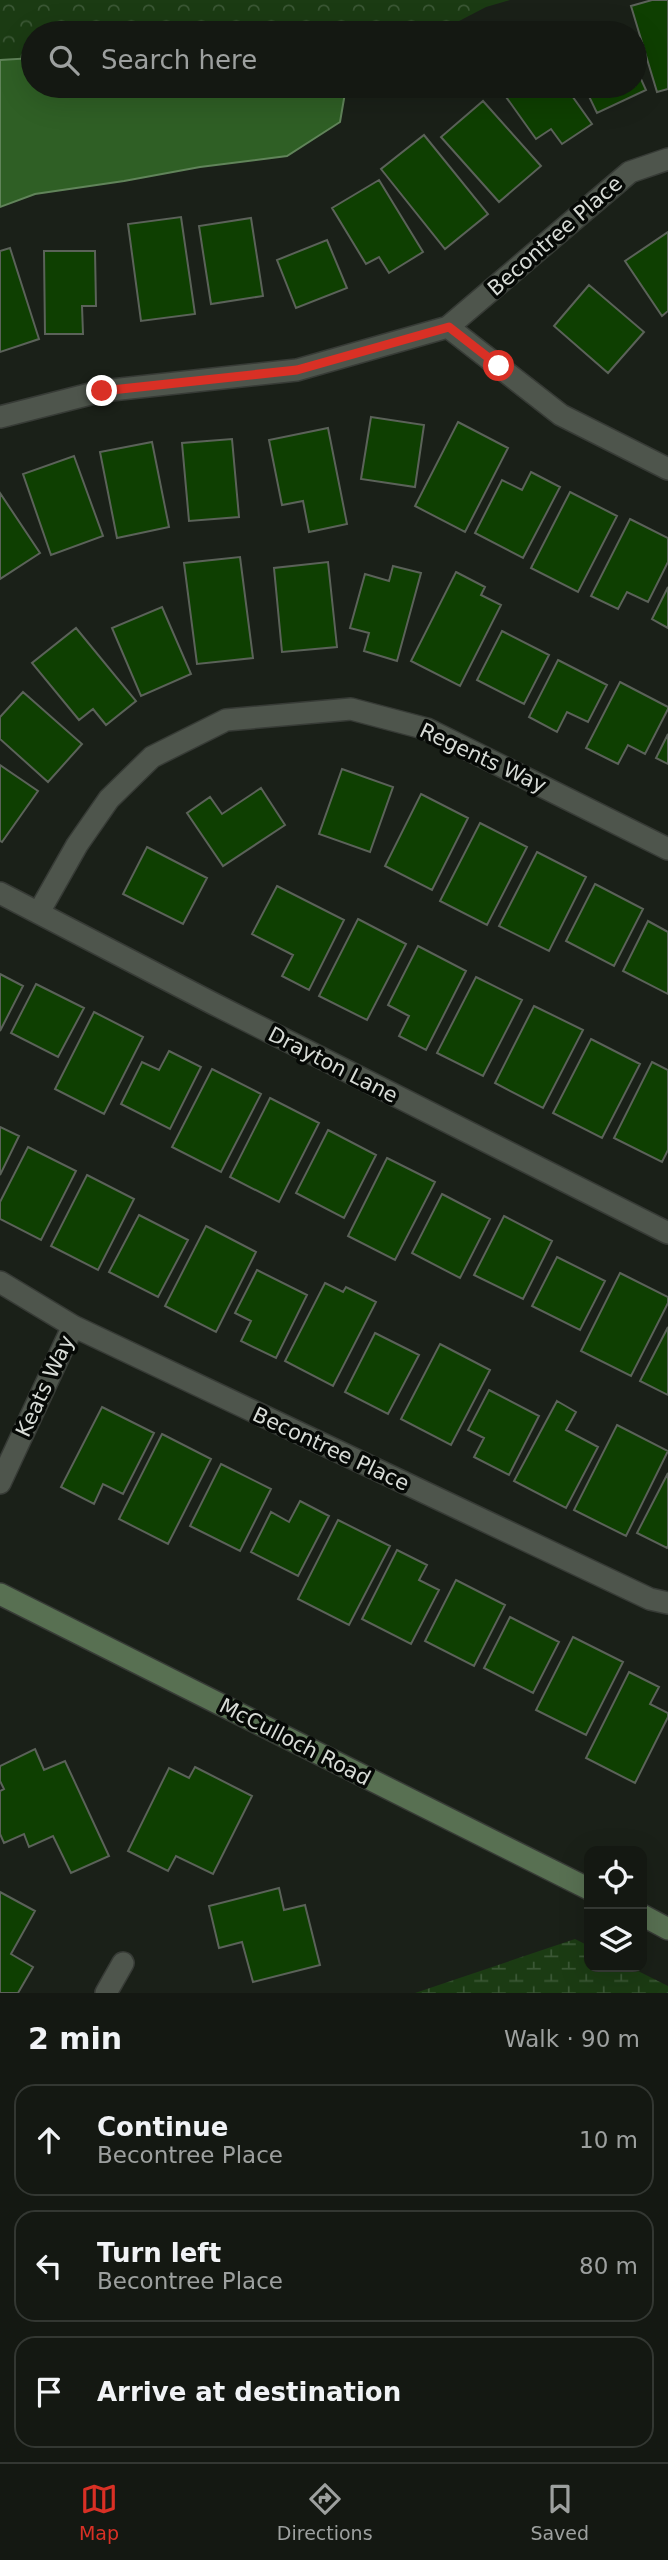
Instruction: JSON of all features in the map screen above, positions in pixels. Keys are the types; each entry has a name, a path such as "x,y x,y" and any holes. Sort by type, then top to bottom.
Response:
{"main road":[{"name":"McCulloch Road","path":"0,1594 584,1886"},
{"path":"647,1918 668,1928"}],"street":[{"name":"Becontree Place","path":"0,417 102,391 297,370 449,327 630,172 668,159"},
{"path":"449,327 561,415 668,469"},
{"name":"Regents Way","path":"39,912 77,845 109,799 152,757 226,720 351,709 427,729 668,849"},
{"name":"Drayton Lane","path":"0,893 668,1233"},
{"name":"Becontree Place","path":"0,1282 73,1326 626,1588 650,1599 668,1602"},
{"name":"Keats Way","path":"0,1483 73,1326"},
{"path":"106,1993 123,1963"}],"green space":[{"path":"0,0 510,0 486,7 459,21 21,21 21,59 0,60"},
{"path":"575,1939 584,1944 584,1972 640,1972 668,1986 668,1993 415,1993"}],"shaded area":[{"path":"21,59 21,98 344,98 340,122 287,156 35,194 0,207 0,60"}],"building":[{"path":"652,0 668,0 668,89 657,92 647,59 647,21 636,21 631,6"},
{"path":"507,98 574,98 592,124 562,144 551,129 536,139"},
{"path":"590,98 629,98 597,113"},
{"path":"483,101 541,166 499,202 441,137"},
{"path":"424,135 488,214 445,249 381,169"},
{"path":"379,180 423,252 389,273 379,257 366,264 332,208"},
{"path":"181,217 195,314 141,321 128,224"},
{"path":"251,218 263,296 211,304 199,226"},
{"path":"668,232 668,311 662,316 625,261"},
{"path":"327,240 347,288 296,308 277,260"},
{"path":"10,248 39,339 0,352 0,251"},
{"path":"44,251 95,251 96,306 82,306 83,334 45,334"},
{"path":"589,285 644,332 608,373 554,326"},
{"path":"371,417 424,425 415,487 361,479"},
{"path":"458,422 508,448 465,532 415,506"},
{"path":"328,428 347,524 309,532 303,501 282,505 269,440"},
{"path":"232,439 239,517 189,521 182,443"},
{"path":"152,442 169,527 117,538 100,452"},
{"path":"74,456 103,536 51,555 23,474"},
{"path":"531,472 560,487 523,558 475,533 502,480 522,490"},
{"path":"570,492 617,516 578,592 531,568"},
{"path":"0,493 40,553 0,579"},
{"path":"630,519 668,538 668,562 648,602 627,592 618,609 591,596"},
{"path":"240,557 253,658 197,664 184,563"},
{"path":"328,562 337,647 282,652 274,568"},
{"path":"393,566 421,573 397,661 364,651 369,633 350,628 365,574 389,581"},
{"path":"456,572 485,587 481,595 501,605 460,686 411,661"},
{"path":"668,587 668,628 652,619"},
{"path":"162,607 191,674 141,696 112,628"},
{"path":"76,628 136,701 106,725 93,709 79,720 32,663"},
{"path":"502,631 549,655 524,704 477,680"},
{"path":"558,660 607,685 588,722 567,712 557,732 529,717"},
{"path":"620,682 668,709 645,754 628,745 618,764 586,748"},
{"path":"23,692 82,744 48,782 0,739 0,717"},
{"path":"668,734 668,764 656,758"},
{"path":"0,765 38,791 2,842 0,841"},
{"path":"342,769 393,787 370,852 319,834"},
{"path":"261,788 285,825 223,866 187,813 210,797 222,814"},
{"path":"421,794 468,818 432,890 385,866"},
{"path":"480,823 527,847 487,925 440,901"},
{"path":"147,847 207,878 183,924 123,894"},
{"path":"537,852 586,877 549,951 499,926"},
{"path":"595,884 643,909 614,966 566,941"},
{"path":"277,886 344,920 309,990 282,976 293,955 252,934"},
{"path":"358,919 406,944 367,1020 319,996"},
{"path":"648,921 668,932 668,994 623,971"},
{"path":"418,946 466,971 426,1050 399,1036 409,1016 388,1005"},
{"path":"0,974 23,986 0,1031"},
{"path":"476,977 522,1000 483,1076 437,1053"},
{"path":"36,984 84,1008 58,1057 11,1033"},
{"path":"534,1006 583,1030 543,1108 495,1083"},
{"path":"94,1012 143,1037 104,1114 55,1089"},
{"path":"591,1039 640,1064 602,1138 553,1113"},
{"path":"169,1051 201,1067 170,1129 121,1104 142,1062 159,1070"},
{"path":"652,1062 668,1070 668,1150 662,1162 614,1138"},
{"path":"212,1069 261,1094 221,1172 172,1147"},
{"path":"270,1098 319,1123 279,1202 230,1177"},
{"path":"0,1127 19,1136 0,1175"},
{"path":"328,1130 376,1155 344,1218 296,1193"},
{"path":"28,1147 76,1171 41,1240 0,1219 0,1202"},
{"path":"387,1158 435,1182 395,1260 348,1236"},
{"path":"87,1175 134,1199 98,1270 51,1246"},
{"path":"442,1194 490,1219 460,1278 412,1253"},
{"path":"139,1215 188,1240 158,1297 109,1272"},
{"path":"504,1216 552,1241 523,1299 474,1275"},
{"path":"206,1226 256,1252 216,1332 165,1306"},
{"path":"557,1257 605,1281 580,1330 532,1306"},
{"path":"257,1270 307,1295 276,1358 241,1341 251,1321 235,1313"},
{"path":"620,1273 668,1297 668,1303 631,1376 581,1351"},
{"path":"325,1283 343,1292 346,1287 376,1302 333,1386 285,1361"},
{"path":"668,1327 668,1395 640,1381"},
{"path":"375,1333 419,1355 388,1414 345,1392"},
{"path":"440,1344 490,1370 451,1445 401,1419"},
{"path":"489,1390 539,1416 509,1475 474,1457 484,1438 468,1430"},
{"path":"557,1401 576,1412 566,1430 598,1447 566,1508 514,1481"},
{"path":"102,1407 154,1433 123,1494 103,1484 94,1504 61,1487"},
{"path":"617,1425 668,1451 626,1536 574,1510"},
{"path":"162,1434 211,1459 168,1544 119,1519"},
{"path":"221,1464 271,1489 240,1551 190,1526"},
{"path":"668,1473 668,1546 667,1548 637,1533"},
{"path":"300,1501 329,1516 298,1576 251,1552 271,1512 289,1522"},
{"path":"338,1520 390,1546 349,1625 298,1599"},
{"path":"397,1550 427,1565 419,1580 439,1590 411,1644 362,1619"},
{"path":"456,1580 505,1605 474,1666 425,1641"},
{"path":"510,1617 559,1642 533,1693 484,1668"},
{"path":"573,1637 623,1662 586,1735 536,1710"},
{"path":"629,1672 659,1687 650,1704 668,1713 635,1783 586,1758"},
{"path":"35,1749 44,1770 65,1761 109,1856 71,1873 53,1836 29,1847 24,1834 4,1843 0,1834 0,1791 4,1789 0,1781 0,1766"},
{"path":"195,1767 252,1796 213,1874 176,1856 168,1871 128,1851 169,1768 189,1778"},
{"path":"279,1888 284,1910 305,1905 320,1965 253,1982 242,1942 219,1948 209,1906"},
{"path":"0,1892 35,1911 11,1954 33,1967 18,1993 0,1993"}],"route":[{"path":"102,391 297,370 449,327 499,366"}]}
